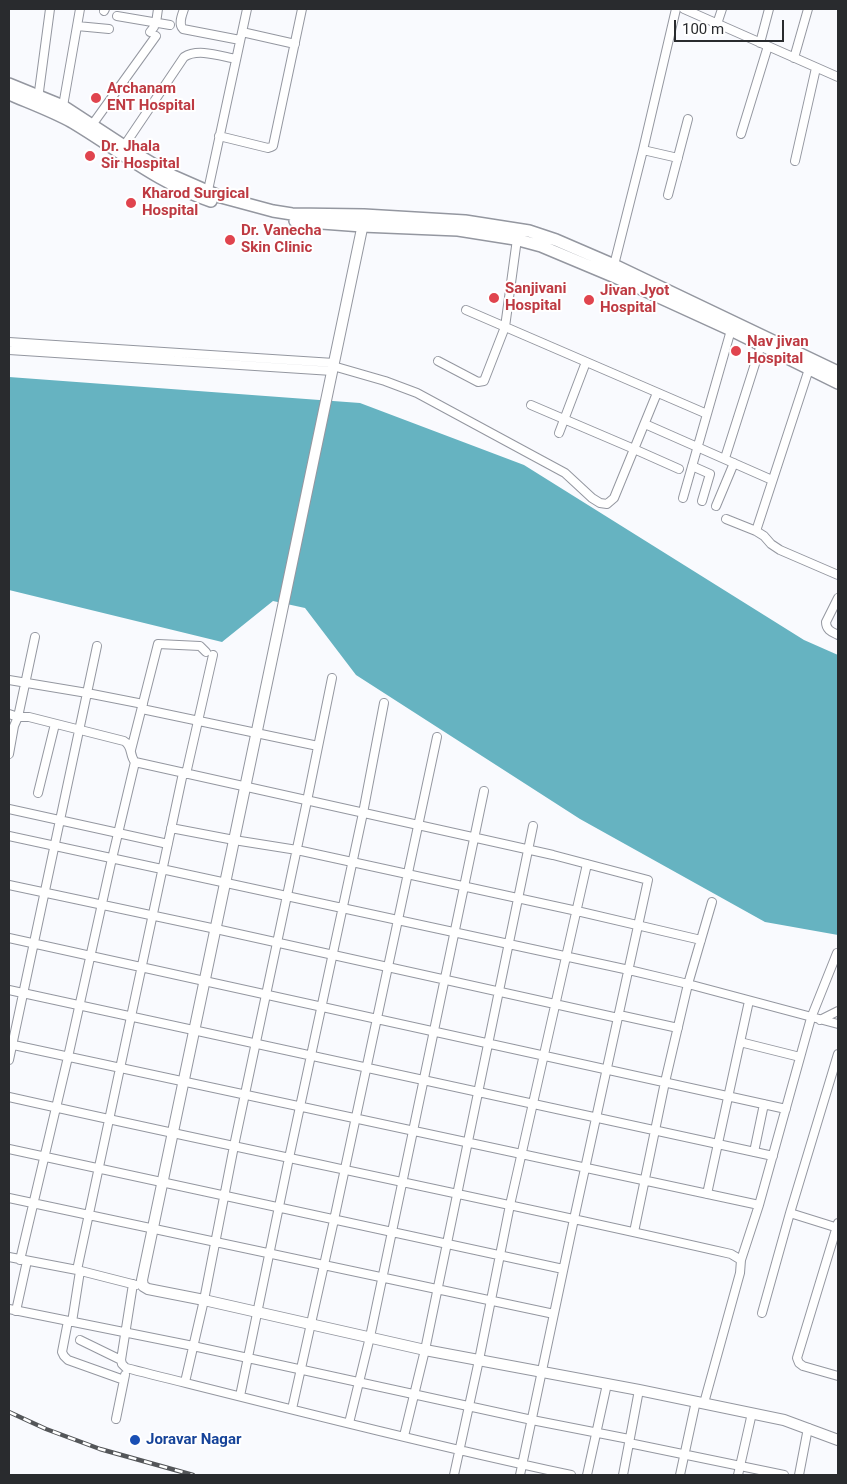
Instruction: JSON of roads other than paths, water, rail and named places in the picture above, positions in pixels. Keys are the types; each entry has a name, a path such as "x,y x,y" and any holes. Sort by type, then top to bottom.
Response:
{"highway":[{"path":"9,84 150,173 176,187 221,197 272,212 458,230 517,239 613,270 838,372"},
{"path":"9,94 63,106 124,146 206,195"},
{"path":"363,221 465,221 529,230 556,240 838,383"}],"main road":[{"path":"363,221 163,1183 142,1280 138,1285 148,1289 425,1350 639,1390 784,1420 838,1440"}],"street":[{"path":"38,101 50,9"},
{"path":"63,106 80,9"},
{"path":"133,19 134,9"},
{"path":"92,125 153,34 158,9"},
{"path":"184,9 181,23 183,30 295,44"},
{"path":"206,195 247,9"},
{"path":"219,136 271,147 302,9"},
{"path":"613,270 676,9"},
{"path":"684,9 816,68 837,75"},
{"path":"717,24 722,9"},
{"path":"760,42 769,9"},
{"path":"794,58 808,9"},
{"path":"117,16 170,25"},
{"path":"77,26 109,29"},
{"path":"741,134 768,46"},
{"path":"124,146 184,57 197,52 236,58"},
{"path":"796,161 816,68"},
{"path":"668,195 688,119"},
{"path":"643,150 678,158"},
{"path":"438,361 478,382 484,381 505,327 517,239"},
{"path":"466,310 707,414"},
{"path":"683,498 731,330"},
{"path":"9,342 333,367 385,381 417,393 565,472 592,498 600,503 607,504 614,498 658,393"},
{"path":"725,458 761,345"},
{"path":"9,350 333,367"},
{"path":"558,433 586,362"},
{"path":"756,531 809,369"},
{"path":"531,405 679,469"},
{"path":"645,424 772,480"},
{"path":"716,506 734,463"},
{"path":"692,466 710,474 702,501"},
{"path":"726,519 756,531 780,550 838,575"},
{"path":"838,598 826,622 829,630 838,634"},
{"path":"9,754 36,637"},
{"path":"124,1380 68,1360 62,1352 70,1322 88,1215 162,869 198,721 209,653 200,646 158,644 131,750"},
{"path":"9,1060 10,1045 34,943 97,646"},
{"path":"184,1382 204,1300 244,1095 332,678"},
{"path":"9,680 87,693 198,721 318,746"},
{"path":"240,1396 363,813 384,703"},
{"path":"9,714 18,717 29,717 124,741 128,744 135,762 528,850 648,880 520,1475"},
{"path":"38,793 54,724"},
{"path":"292,1409 312,1324 437,737"},
{"path":"135,762 33,1203 12,1310 126,1332 532,1420 596,1432 685,1454 784,1475"},
{"path":"349,1423 370,1337 484,790"},
{"path":"9,809 168,844"},
{"path":"404,1436 425,1350 533,826"},
{"path":"171,828 297,850 701,940"},
{"path":"9,836 629,970 838,1024"},
{"path":"454,1475 521,1154 587,864"},
{"path":"9,885 555,1004 678,1028"},
{"path":"634,1232 665,1082 688,984 712,902"},
{"path":"9,938 786,1109"},
{"path":"680,1475 700,1402 740,1273 742,1260 759,1206 811,1018 837,953"},
{"path":"9,990 773,1156"},
{"path":"706,1194 749,1000"},
{"path":"820,1020 838,1011"},
{"path":"740,1042 800,1057"},
{"path":"10,1045 759,1206"},
{"path":"762,1313 838,1054"},
{"path":"9,1097 173,1134 634,1232 731,1254 742,1260"},
{"path":"754,1152 764,1104"},
{"path":"9,1149 563,1269"},
{"path":"9,1198 554,1314"},
{"path":"790,1214 838,1226 798,1358 803,1366 838,1376"},
{"path":"9,1258 138,1285 126,1332 122,1360 122,1364 126,1368 522,1465 571,1475"},
{"path":"80,1340 122,1360"},
{"path":"116,1420 126,1368"},
{"path":"587,1475 607,1384"},
{"path":"623,1475 639,1390"},
{"path":"738,1475 752,1413"},
{"path":"799,1475 808,1428"}],"water":[{"path":"9,377 360,403 524,465 804,640 838,655 838,935 765,922 580,819 356,675 305,608 273,601 222,642 9,590"}],"railway":[{"path":"9,1412 46,1429 100,1449 193,1475"}],"place":[{"name":"Archanam ENT Hospital","path":"96,98"},
{"name":"Dr. Jhala Sir Hospital","path":"90,156"},
{"name":"Kharod Surgical Hospital","path":"131,203"},
{"name":"Dr. Vanecha Skin Clinic","path":"230,240"},
{"name":"Sanjivani Hospital","path":"494,298"},
{"name":"Jivan Jyot Hospital","path":"589,300"},
{"name":"Nav jivan Hospital","path":"736,351"},
{"name":"Joravar Nagar","path":"135,1440"}]}
